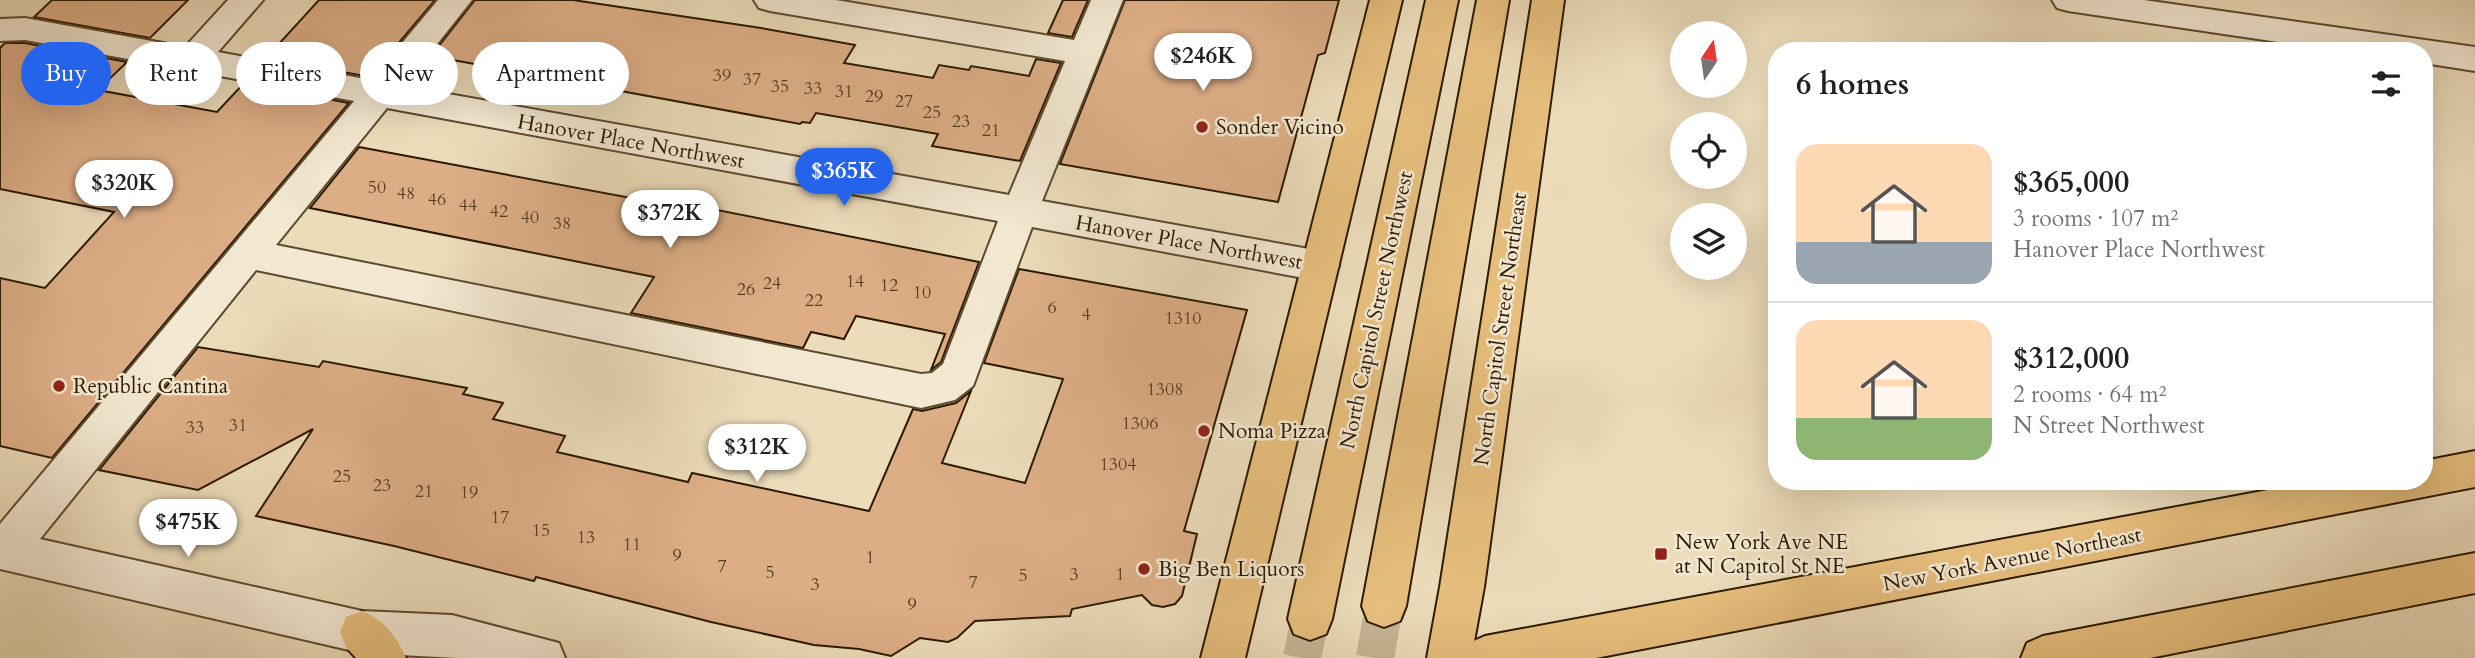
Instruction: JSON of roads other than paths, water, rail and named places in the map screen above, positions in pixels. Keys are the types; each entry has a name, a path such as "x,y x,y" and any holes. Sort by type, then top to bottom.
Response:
{"main road":[{"path":"1223,658 1386,0"},
{"name":"North Capitol Street Northwest","path":"1310,620 1442,0"},
{"path":"1384,606 1493,0"},
{"name":"North Capitol Street Northeast","path":"1449,658 1462,587 1548,0"},
{"path":"2433,478 2475,469"},
{"name":"New York Avenue Northeast","path":"1485,658 2367,490"},
{"path":"2043,658 2475,573"}],"street":[{"path":"208,42 247,0"},
{"path":"422,42 456,0"},
{"path":"770,0 1085,54"},
{"path":"247,254 921,391 941,388 958,374 1020,211 1107,0"},
{"path":"2068,0 2346,42"},
{"path":"2269,0 2281,31"},
{"name":"Hanover Place Northwest","path":"13,30 125,49"},
{"path":"2433,53 2475,59"},
{"name":"Hanover Place Northwest","path":"222,66 360,92"},
{"path":"370,105 3,549 373,645 452,636 543,658"},
{"name":"Hanover Place Northwest","path":"433,105 1320,266"}],"tunnel":[{"path":"1375,658 1384,606"},
{"path":"1302,658 1310,619"}],"place":[{"name":"Sonder Vicino","path":"1202,127"},
{"name":"Republic Cantina","path":"59,386"},
{"name":"Noma Pizza","path":"1204,431"},
{"name":"New York Ave NE at N Capitol St NE","path":"1661,554"},
{"name":"Big Ben Liquors","path":"1144,569"}]}
